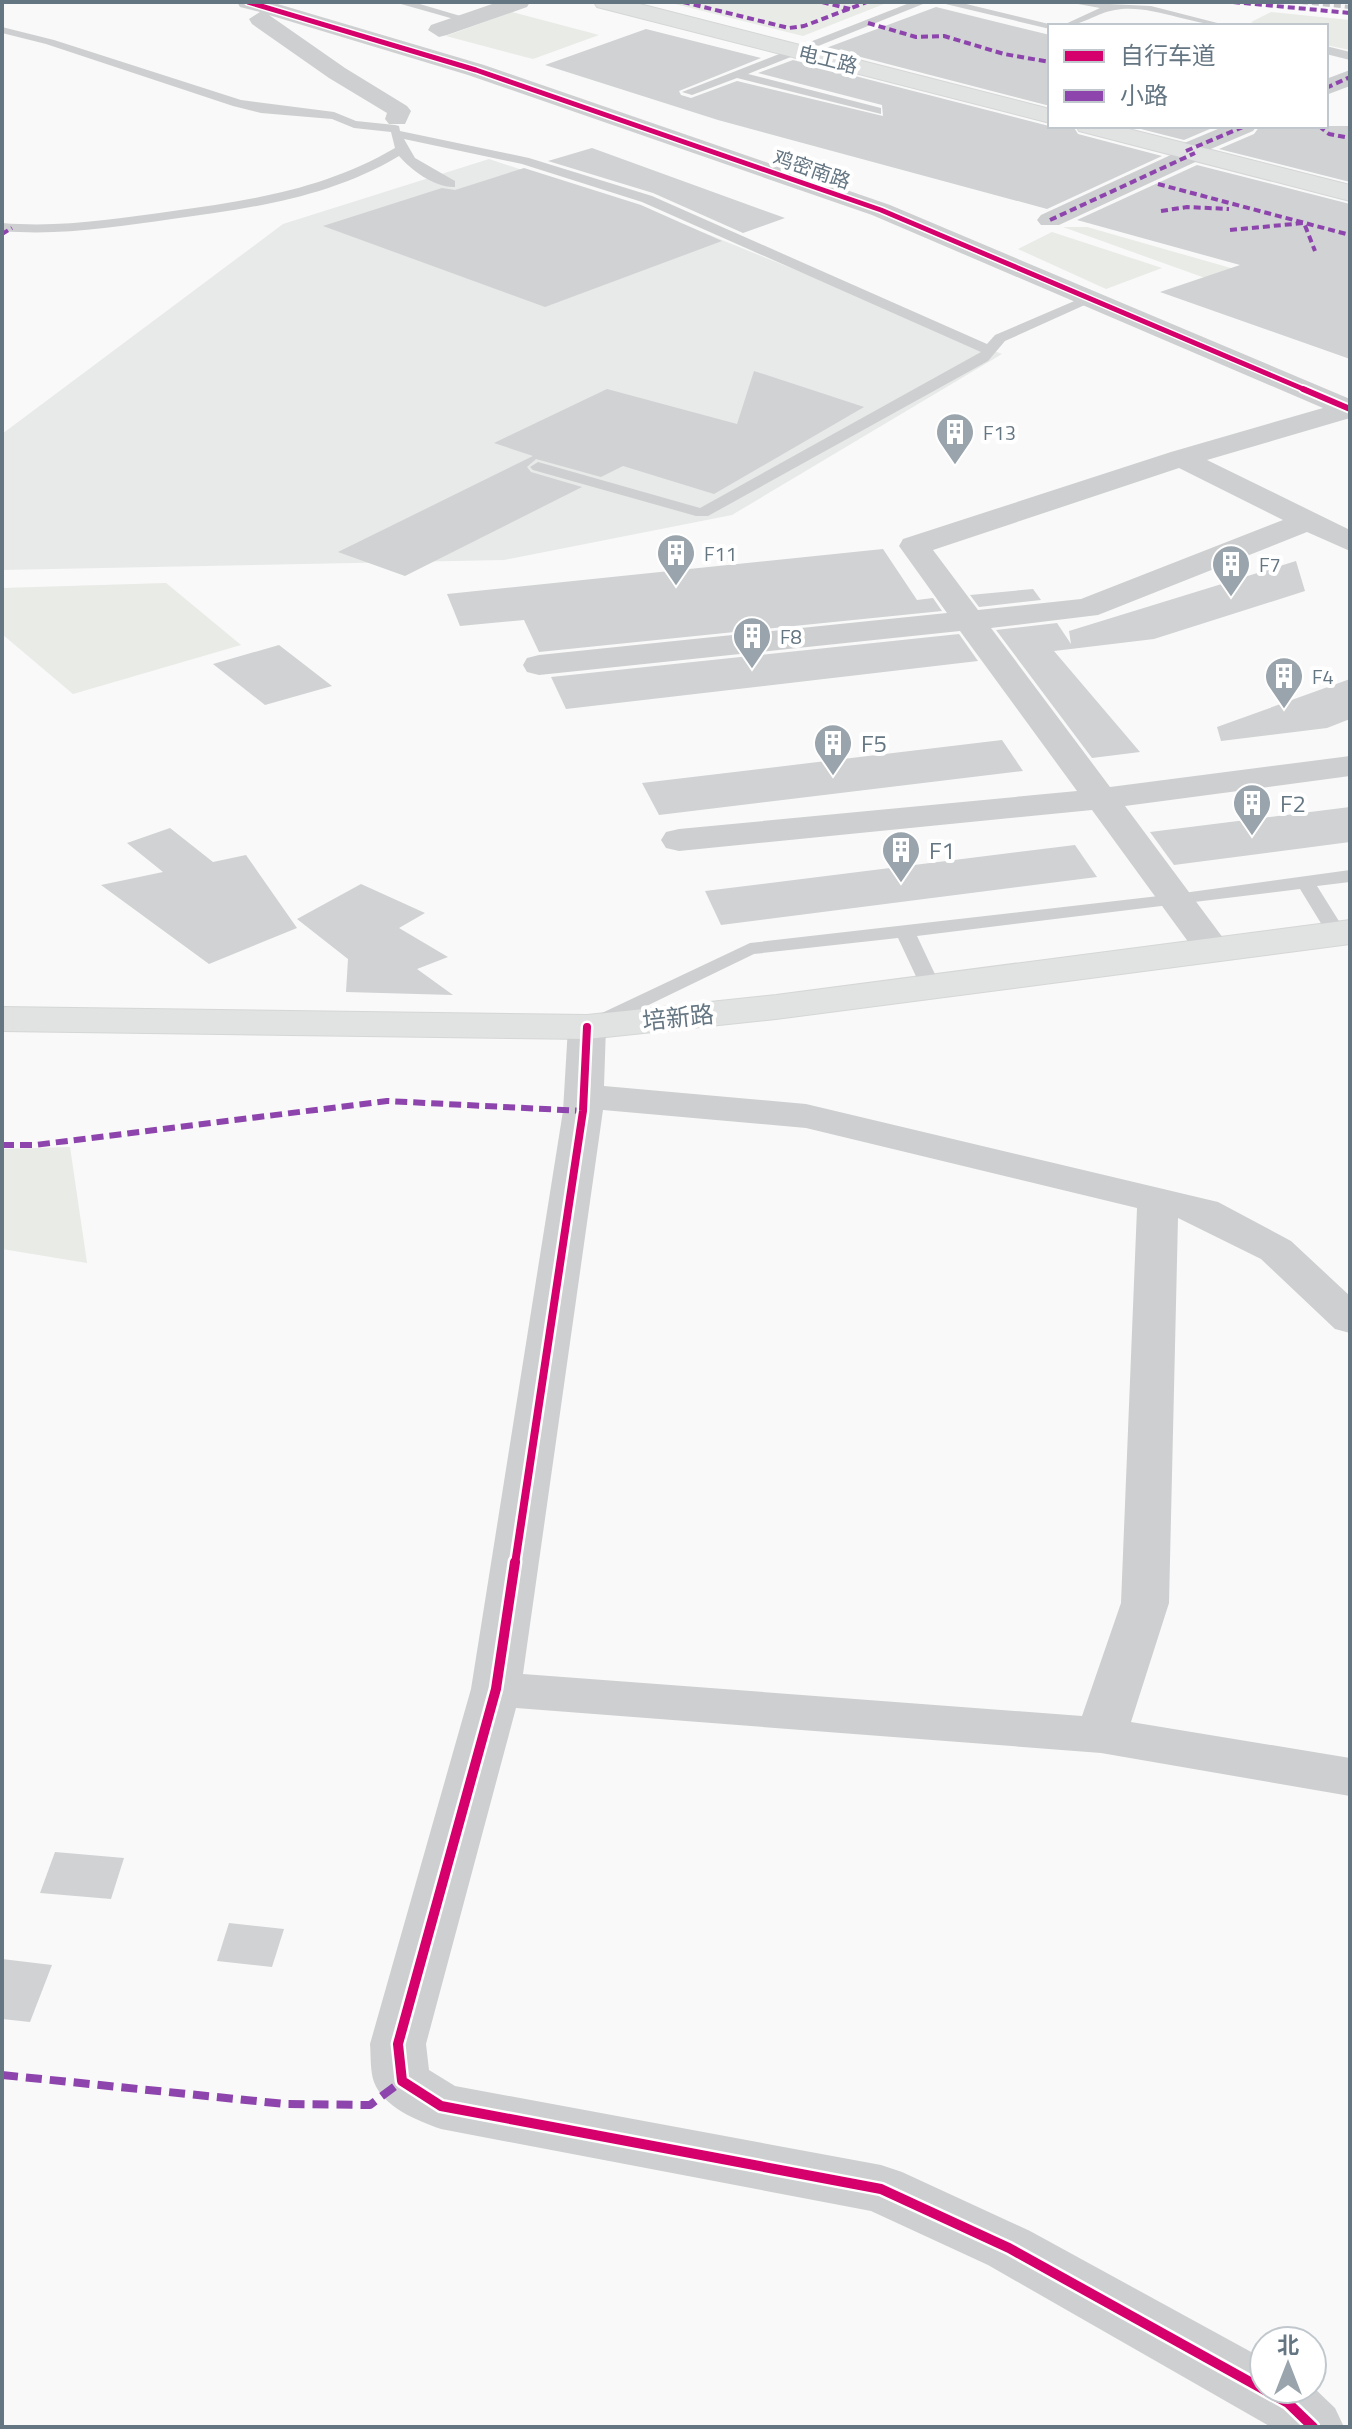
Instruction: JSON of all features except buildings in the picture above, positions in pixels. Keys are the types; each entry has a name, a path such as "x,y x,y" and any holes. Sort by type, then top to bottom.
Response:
{"main road":[{"name":"电工路","path":"605,2 1048,115"},
{"path":"1096,128 1350,193"},
{"name":"培新路","path":"2,1019 587,1027 931,987 1343,933"}],"street":[{"path":"231,2 399,111 396,127"},
{"name":"鸡密南路","path":"248,2 476,70 881,210 1349,409"},
{"path":"439,30 519,2"},
{"path":"1328,87 1350,77"},
{"path":"1050,220 1241,128"},
{"path":"1213,950 914,546 1181,458 1349,409"},
{"path":"1181,458 1350,542"},
{"path":"539,665 1087,608 1308,521"},
{"path":"679,840 1101,799 1350,766"},
{"path":"587,1027 584,1096 496,1689 398,2044 402,2081 441,2106 881,2189 1009,2248 1288,2403 1313,2427"},
{"path":"584,1096 806,1116 1203,1211 1276,1250 1350,1320"},
{"path":"1101,1735 1145,1603 1158,1200"},
{"path":"496,1689 1101,1735 1350,1777"}],"lane":[{"path":"400,2 468,20"},
{"path":"688,92 922,2"},
{"path":"943,2 1048,25"},
{"path":"1073,2 1151,9 1215,24"},
{"path":"1072,24 1113,6"},
{"path":"2,30 50,42 237,103 261,109 334,116 354,124 396,127 525,161 647,199 989,350"},
{"path":"1328,50 1350,56"},
{"path":"736,74 877,111"},
{"path":"396,127 400,150 415,167 450,184"},
{"path":"2,227 61,231 97,229 291,198 372,169 400,150"},
{"path":"538,467 702,513 983,358 1000,338 1091,299"},
{"path":"587,1027 750,949 1176,900 1350,876"},
{"path":"1305,882 1343,933"},
{"path":"905,931 931,987"}],"shaded area":[{"path":"667,2 889,2 803,36"},
{"path":"512,12 599,35 533,59 446,36"},
{"path":"1271,12 1350,20 1350,50 1328,45 1328,24 1251,22"},
{"path":"489,159 663,216 1002,354 732,515 504,560 2,570 2,434 283,224"},
{"path":"1063,227 1087,227 1350,302 1350,330"},
{"path":"1052,232 1162,268 1106,289 1018,249"},
{"path":"166,583 241,645 73,694 2,634 2,588"},
{"path":"70,1147 87,1263 2,1249 2,1149"}],"railway":[{"path":"1301,2 1350,7"}],"marked path":[{"path":"683,2 789,28 804,26 867,2"},
{"path":"822,2 850,9"},
{"path":"1233,2 1350,13"},
{"path":"868,23 916,37 944,36 1004,54 1048,62"},
{"path":"1328,87 1350,77"},
{"path":"1186,151 1240,128"},
{"path":"1322,128 1329,134 1350,138"},
{"path":"1050,220 1195,153"},
{"path":"1158,184 1350,235"},
{"path":"1161,211 1187,207 1229,209"},
{"path":"1230,230 1304,223 1315,251"},
{"path":"2,234 12,228"},
{"path":"2,1145 35,1145 387,1101 583,1111"},
{"path":"2,2075 285,2104 370,2105 402,2081"}],"cycle path":[{"path":"248,2 476,70 881,210 1350,409"},
{"path":"587,1027 583,1111 496,1689 398,2044 402,2081 441,2106 881,2189 1009,2248 1288,2403 1313,2427"}],"place":[{"name":"F13","path":"955,466"},
{"name":"F11","path":"676,587"},
{"name":"F7","path":"1231,598"},
{"name":"F8","path":"752,670"},
{"name":"F4","path":"1284,710"},
{"name":"F5","path":"833,777"},
{"name":"F2","path":"1252,837"},
{"name":"F1","path":"901,884"}]}
